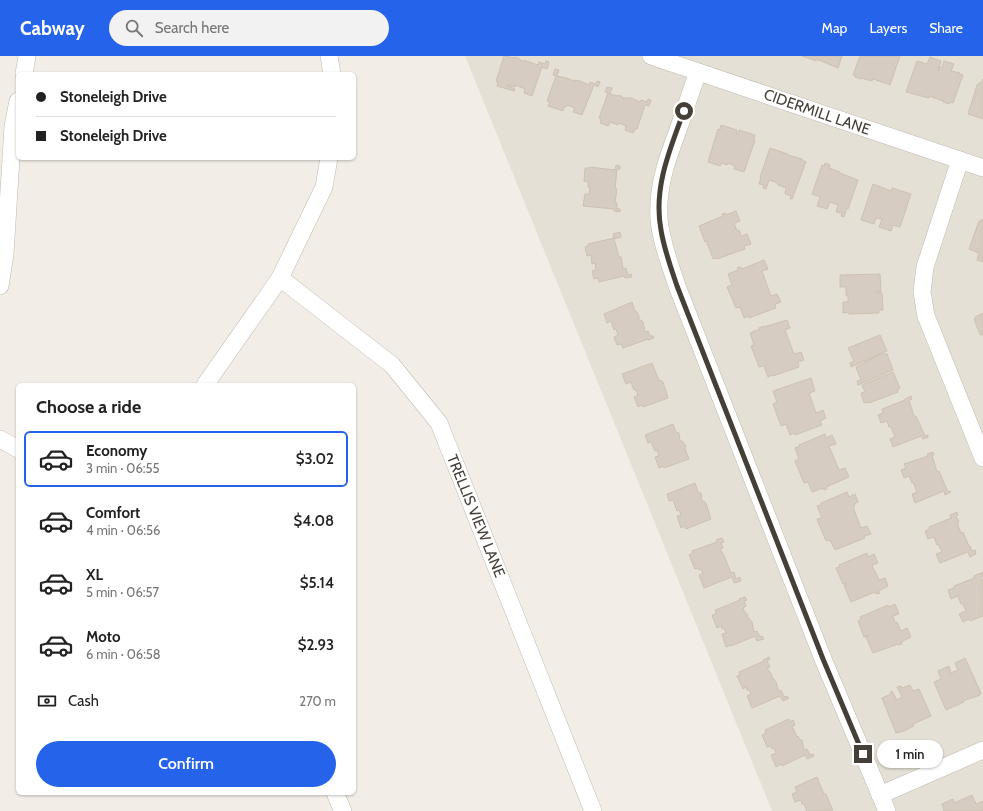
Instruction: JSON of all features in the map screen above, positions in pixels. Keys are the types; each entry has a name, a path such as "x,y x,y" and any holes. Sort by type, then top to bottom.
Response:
{"street":[{"path":"24,72 28,56"},
{"path":"329,56 332,72"},
{"name":"CIDERMILL LANE","path":"652,56 983,168"},
{"path":"698,72 661,181 659,217 664,246 677,286 823,659 887,811"},
{"path":"0,286 6,254 13,126 16,111"},
{"path":"206,383 280,278 324,187 329,160"},
{"path":"960,160 925,267 922,292 923,304 930,326 983,458"},
{"name":"TRELLIS VIEW LANE","path":"280,278 392,365 439,423 593,811"},
{"path":"0,439 16,448"},
{"path":"880,795 983,750"},
{"path":"336,795 343,811"}],"shaded area":[{"path":"465,56 983,56 983,811 772,811"}],"building":[{"path":"504,56 516,57 521,61 523,60 538,65 539,62 545,64 546,61 549,62 547,69 542,67 532,96 524,93 525,89 515,85 515,87 507,85 515,89 514,91 497,86 498,82 496,81"},
{"path":"802,56 842,56 838,68 816,59 816,61"},
{"path":"860,56 900,56 890,85 873,79 872,81 855,77 856,76 853,75"},
{"path":"930,57 941,61 938,71 940,67 942,68 944,61 954,64 951,71 963,75 953,103 950,102 949,104 943,102 944,100 906,92 917,61 927,64"},
{"path":"555,69 559,70 557,76 574,81 580,81 589,85 590,82 596,84 597,81 600,82 598,87 594,85 582,115 573,112 575,108 567,105 564,107 563,111 548,106 550,102 547,101 556,76 553,75"},
{"path":"983,79 983,119 968,114 977,85 981,83"},
{"path":"607,87 612,88 610,94 619,95 624,98 631,98 640,102 641,100 647,102 648,99 651,100 649,106 645,105 637,129 635,129 633,133 625,130 626,126 619,123 618,125 610,122 608,126 600,123 601,119 599,118 608,93 605,92"},
{"path":"721,125 737,130 736,134 738,134 739,130 755,135 755,140 744,172 734,169 735,166 728,163 727,165 721,163 720,166 708,162 718,129 720,130"},
{"path":"770,148 802,159 806,162 792,199 790,199 791,196 785,194 786,188 778,185 778,183 769,180 766,189 763,188 764,185 759,184"},
{"path":"825,163 830,165 829,168 858,180 844,217 841,216 842,213 836,212 838,205 830,202 827,209 817,206 820,197 812,194 822,165 824,166"},
{"path":"616,165 620,166 620,169 617,169 615,189 617,189 615,202 617,203 617,209 620,209 620,212 614,211 614,209 583,206 585,194 589,194 590,187 588,187 588,182 584,181 585,168 590,167 615,170"},
{"path":"873,184 891,191 892,188 911,194 900,227 893,225 891,231 879,227 882,219 876,218 874,224 861,220"},
{"path":"736,211 740,221 734,223 737,231 739,230 741,236 747,234 751,244 744,246 745,249 713,259 707,243 708,241 705,242 699,226 723,216 722,214 726,213 726,215"},
{"path":"982,219 983,262 977,260 979,253 969,249 979,221"},
{"path":"620,232 621,237 614,239 619,257 621,257 623,269 626,268 628,275 631,274 632,277 625,278 624,276 599,282 598,278 594,279 592,271 596,270 595,263 592,264 591,255 587,256 585,247 588,246 588,244 614,238 613,234"},
{"path":"764,260 768,269 762,271 771,296 777,294 781,302 775,304 776,308 749,318 749,316 744,318 740,307 736,308 727,287 732,285 728,274 738,270 737,268 741,267 742,269"},
{"path":"880,274 881,292 877,293 882,293 883,310 879,310 879,313 843,313 843,302 848,302 848,295 846,295 846,287 840,287 840,275"},
{"path":"632,302 635,311 639,316 639,320 643,322 645,332 648,331 650,336 653,336 654,338 623,348 621,344 617,345 614,337 618,335 616,329 614,330 611,321 607,323 604,314"},
{"path":"983,313 983,334 980,335 974,319"},
{"path":"787,320 790,328 785,330 794,354 801,352 804,360 798,362 799,367 768,377 764,366 759,367 751,346 754,345 750,333 764,326"},
{"path":"880,335 887,351 851,367 850,363 854,361 848,348"},
{"path":"881,354 887,354 893,370 858,385 857,381 861,380 856,367"},
{"path":"652,363 659,381 661,380 663,382 668,398 643,407 642,405 638,407 634,397 638,395 636,390 634,390 631,382 626,384 622,374"},
{"path":"893,372 900,388 897,390 898,392 869,403 864,403 861,393 865,392 862,385"},
{"path":"811,378 815,391 809,393 816,413 823,410 826,418 820,421 822,425 795,435 795,433 790,435 786,424 781,426 773,404 777,402 773,391"},
{"path":"911,396 912,399 909,400 914,416 916,416 925,436 928,435 928,437 923,439 921,436 893,447 890,439 895,437 891,427 889,427 887,421 881,423 878,415 883,413 882,409"},
{"path":"673,424 676,432 679,433 680,441 682,441 686,446 685,449 689,459 664,468 663,466 659,468 655,457 659,456 657,450 655,451 651,442 648,443 645,435"},
{"path":"825,434 826,438 832,435 836,444 829,446 839,470 845,468 849,477 826,487 827,489 824,490 823,488 812,492 808,482 804,483 795,461 799,459 795,448"},
{"path":"933,452 934,455 932,455 937,472 939,471 948,492 951,492 945,495 944,491 915,503 912,494 917,492 913,482 912,483 909,476 904,478 901,470 906,468 904,464 928,456 927,454"},
{"path":"695,483 698,492 701,493 702,501 706,503 711,519 686,529 685,526 681,528 677,516 681,515 679,510 677,511 673,500 669,501 667,494"},
{"path":"847,492 849,497 855,494 858,502 854,504 855,506 853,507 861,528 867,526 871,534 864,536 865,538 835,550 830,540 826,541 817,519 822,518 817,506"},
{"path":"957,512 958,515 956,516 959,522 957,523 961,533 963,532 969,546 972,551 975,550 976,554 970,557 968,552 940,563 936,554 942,552 934,537 928,539 925,531 930,529 929,527 951,518 950,515"},
{"path":"722,538 724,542 721,543 723,548 720,549 725,557 724,558 731,573 734,572 736,579 740,577 741,581 734,583 732,577 704,588 699,575 703,574 701,569 695,569 689,555 693,553 692,551 717,542 716,540"},
{"path":"867,553 868,557 874,554 878,563 872,565 874,571 879,580 885,578 888,586 879,591 880,593 876,594 875,592 851,602 844,585 847,583 843,584 836,568 840,567 839,565"},
{"path":"983,572 983,576 981,577 983,582 983,616 963,622 959,614 966,611 963,604 961,604 958,596 951,599 948,590 974,578 974,576"},
{"path":"745,597 747,600 744,601 746,606 743,608 748,615 747,618 749,618 752,622 754,632 757,631 760,637 762,636 764,639 757,641 755,636 726,647 722,634 726,633 724,628 722,629 721,626 717,628 712,615 716,614 715,610"},
{"path":"895,604 899,614 893,616 895,623 897,622 901,631 907,628 911,637 901,642 902,644 873,653 866,637 869,635 864,637 858,621 861,619 860,617 888,605 889,607"},
{"path":"769,657 770,659 767,661 770,667 767,668 772,675 772,679 773,678 776,682 779,692 781,690 784,697 787,696 789,698 783,701 780,696 752,708 747,696 751,694 746,687 743,689 737,676 740,675 739,672 764,661 763,660"},
{"path":"965,658 981,693 980,695 963,701 964,702 946,710 934,682 941,679 938,671 949,666 951,673 958,670 955,663"},
{"path":"910,685 913,691 919,689 931,716 913,724 914,726 904,731 896,733 882,698 891,694 890,692 892,691 897,700 902,697 897,687 901,686 902,688"},
{"path":"789,719 790,722 793,720 795,725 792,726 797,737 798,736 800,740 802,740 804,750 807,749 810,755 813,754 814,756 807,759 805,755 782,766 781,764 776,767 771,755 776,753 774,748 772,749 771,746 767,747 762,735 766,733 765,730"},
{"path":"817,777 833,811 807,811 801,800 795,802 792,794 797,792 795,787"},
{"path":"972,795 976,804 983,801 983,811 944,811 942,804 953,799 954,803"}],"route":[{"path":"684,111 661,181 659,217 664,246 677,286 823,659 863,754"}]}
